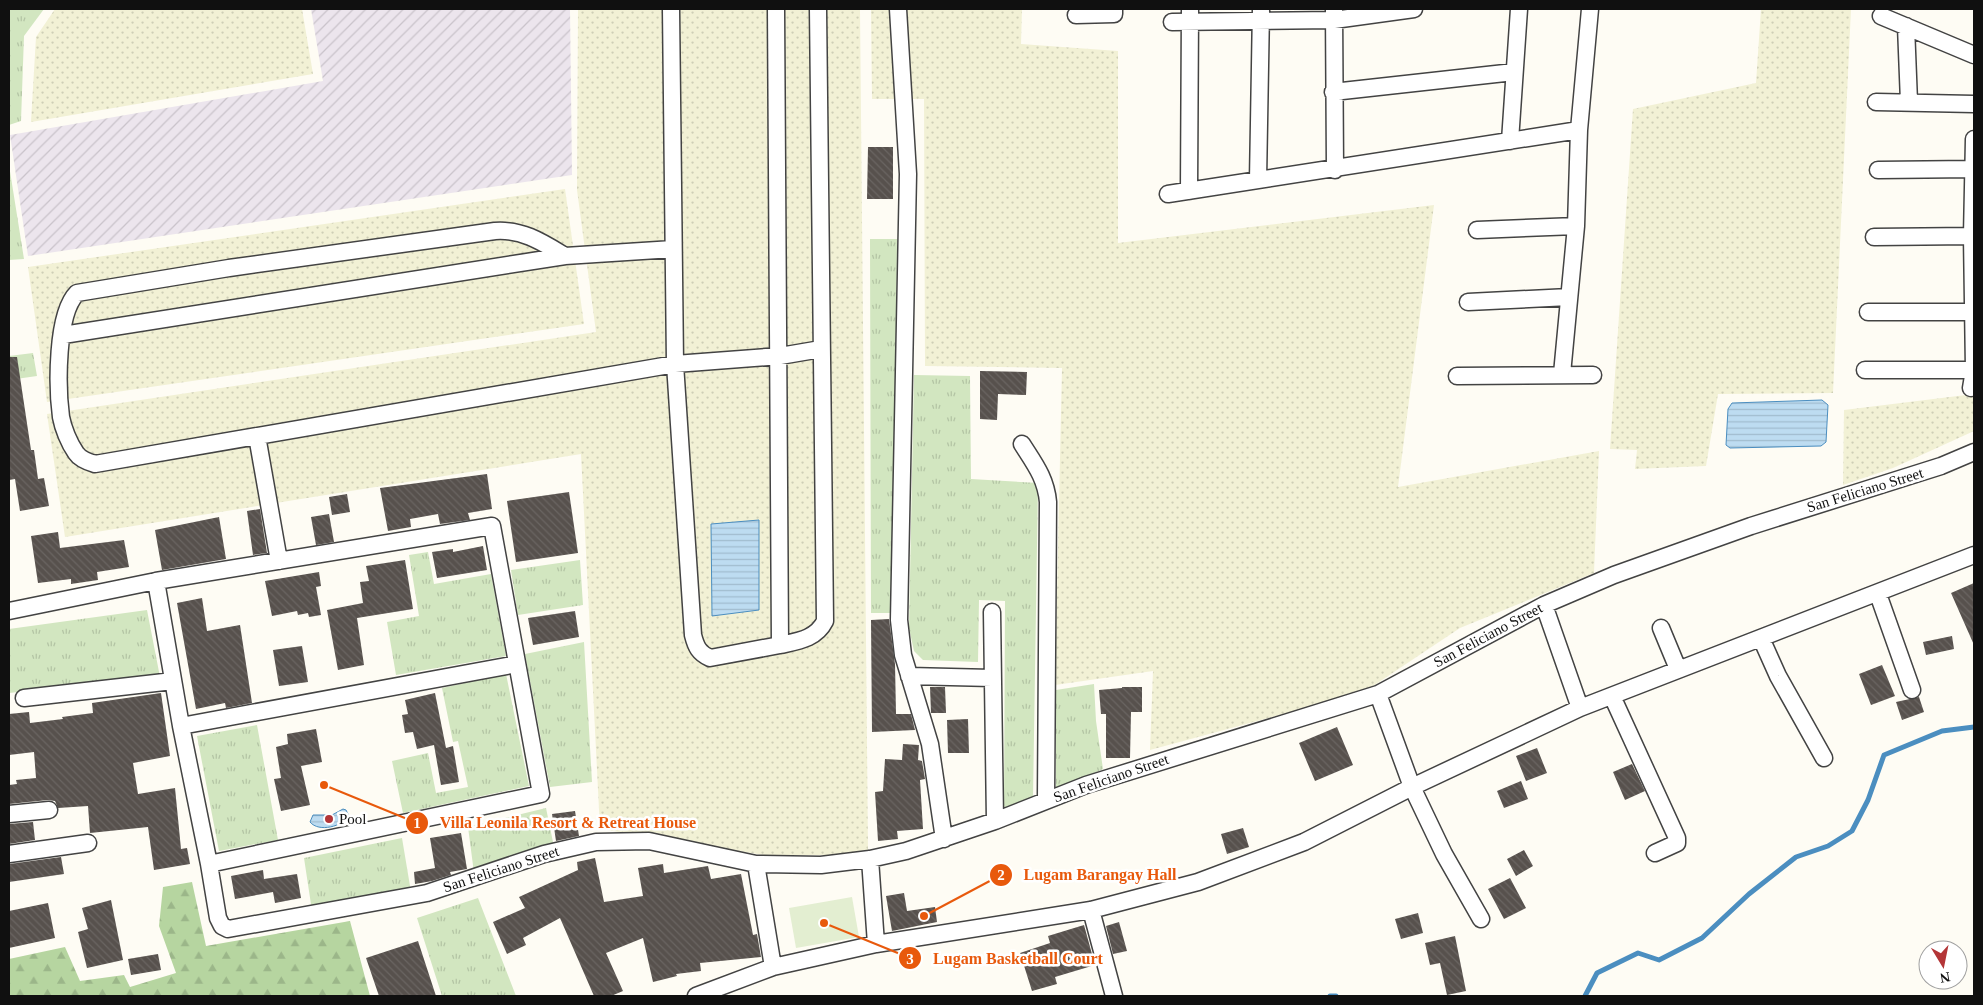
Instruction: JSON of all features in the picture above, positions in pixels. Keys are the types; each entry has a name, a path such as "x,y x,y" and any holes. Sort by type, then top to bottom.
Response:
{"street":[{"path":"671,9 675,364 693,635 696,647 702,654 710,658 807,639 821,629 825,621 818,9"},
{"path":"776,9 780,356 780,645"},
{"path":"898,9 908,174 899,620 903,655 924,718 930,744 944,838"},
{"path":"1172,22 1190,15 1261,16 1414,9"},
{"path":"1510,141 1519,9"},
{"path":"1562,374 1576,226 1578,130 1590,9"},
{"path":"1076,15 1114,11"},
{"path":"1334,14 1335,170"},
{"path":"1189,191 1190,15"},
{"path":"1258,180 1261,16"},
{"path":"1881,16 1974,54"},
{"path":"1906,26 1908,102"},
{"path":"1333,92 1514,72"},
{"path":"1876,102 1974,104"},
{"path":"1168,194 1335,170 1578,130"},
{"path":"1972,388 1974,370 1972,236 1974,139"},
{"path":"1878,170 1973,169"},
{"path":"1477,230 1576,226"},
{"path":"564,256 530,236 507,230 229,268 77,292 70,300 65,316 60,367 61,417 76,454 84,461 95,464 675,364 780,356 821,349"},
{"path":"1874,237 1972,236"},
{"path":"63,335 564,256 674,249"},
{"path":"1468,302 1569,297"},
{"path":"1868,312 1974,312"},
{"path":"1865,370 1974,370"},
{"path":"1457,376 1592,375"},
{"path":"257,436 278,561"},
{"path":"1022,444 1042,474 1048,502 1046,800"},
{"name":"San Feliciano Street","path":"209,864 218,918 222,926 228,929 428,893 544,854 596,842 649,842 756,864 821,865 870,859 995,821 1095,782 1378,694 1544,605 1614,575 1751,526 1941,466 1974,452"},
{"path":"9,611 156,581 492,526 541,794 209,864 181,726 156,581"},
{"path":"696,996 774,967 876,944 1091,910 1198,882 1304,842 1412,787 1580,708 1878,594 1974,555"},
{"path":"1878,594 1912,690"},
{"path":"1544,605 1580,708"},
{"path":"992,612 995,821"},
{"path":"1661,628 1678,669"},
{"path":"1761,638 1778,676 1824,758"},
{"path":"181,726 517,664"},
{"path":"909,676 992,678"},
{"path":"24,698 173,681"},
{"path":"1378,694 1412,787 1444,854 1481,919"},
{"path":"1612,696 1677,838 1677,843 1655,853"},
{"path":"9,814 49,810"},
{"path":"9,854 88,843"},
{"path":"870,859 876,944"},
{"path":"756,864 774,967"},
{"path":"1091,910 1114,996"}],"shaded area":[{"path":"311,9 570,9 572,175 28,256 10,135 323,81"}],"green space":[{"path":"9,9 44,9 24,36 21,121 9,125"},
{"path":"55,9 302,9 313,74 31,122 36,37"},
{"path":"578,9 860,9 868,850 846,855 764,855 600,829 581,454 65,537 47,414 596,332 577,190"},
{"path":"871,9 1022,9 1021,44 1118,51 1118,243 1434,205 1398,487 1599,451 1594,573 1460,628 1364,692 1150,750 1153,671 1055,685 1062,368 925,366 924,99 872,99"},
{"path":"1761,9 1851,9 1833,393 1718,394 1706,466 1635,469 1637,450 1610,449 1633,109 1756,83"},
{"path":"9,165 24,259 9,260"},
{"path":"565,189 584,324 47,402 28,267"},
{"path":"870,239 897,239 894,613 871,613"},
{"path":"33,353 37,376 9,380 9,356"},
{"path":"914,375 970,376 971,479 1038,483 1033,798 1004,811 1005,601 979,600 978,662 923,660 914,651 909,628"},
{"path":"1974,394 1974,431 1893,468 1843,485 1844,410"},
{"path":"428,552 434,584 491,574 506,656 396,675 387,622 419,616 409,555"},
{"path":"580,560 583,605 518,615 511,570"},
{"path":"147,610 160,677 9,693 9,629"},
{"path":"584,642 592,782 550,787 525,654"},
{"path":"506,674 529,786 403,813 392,761 428,753 436,793 468,787 458,741 453,742 442,688"},
{"path":"1094,684 1096,721 1103,769 1056,790 1056,690"},
{"path":"257,725 278,840 219,851 197,736"},
{"path":"546,808 554,847 474,873 468,827"},
{"path":"402,838 411,892 312,911 304,858"},
{"path":"192,882 206,946 350,921 370,996 9,996 9,959 65,947 80,981 124,975 130,987 176,973 159,926 163,887"},
{"path":"852,897 859,937 796,948 789,908"},
{"path":"478,898 516,996 442,996 417,918"}],"water":[{"path":"1822,400 1828,405 1826,442 1821,446 1730,448 1726,445 1728,409 1732,403"},
{"path":"759,520 759,610 712,616 711,524"},
{"name":"Pool","path":"343,809 346,810 349,816 342,823 325,828 310,822 313,815 332,815"}],"building":[{"path":"868,147 893,147 893,199 867,199"},
{"path":"9,357 17,357 31,450 34,450 38,479 44,478 49,506 20,511 15,479 9,480"},
{"path":"980,371 1027,372 1026,395 998,394 997,420 980,419"},
{"path":"487,474 492,509 468,513 470,520 440,524 438,514 410,519 411,527 388,531 380,488"},
{"path":"569,492 578,553 516,562 507,501"},
{"path":"347,494 350,512 332,515 329,497"},
{"path":"260,509 267,553 253,555 247,511"},
{"path":"329,514 334,542 316,545 311,517"},
{"path":"219,517 226,559 162,570 155,530"},
{"path":"58,532 60,548 124,540 129,567 97,572 98,580 71,584 71,579 38,583 31,536"},
{"path":"483,546 487,570 437,578 432,552 453,549 453,552"},
{"path":"405,560 413,609 357,618 364,665 338,670 327,610 363,603 360,582 369,581 366,566"},
{"path":"319,572 321,586 316,587 321,615 309,617 308,613 298,615 297,611 272,616 265,581"},
{"path":"1974,583 1974,645 1951,593"},
{"path":"202,598 207,631 240,625 252,703 226,708 225,703 196,709 177,603"},
{"path":"575,611 579,637 533,645 528,618"},
{"path":"889,619 895,664 896,714 911,714 915,730 872,732 871,620"},
{"path":"1952,636 1954,649 1926,655 1923,642"},
{"path":"302,646 308,682 279,686 273,650"},
{"path":"1882,665 1895,696 1871,705 1859,674"},
{"path":"930,687 945,687 946,713 931,713"},
{"path":"1142,687 1142,712 1131,712 1130,758 1106,758 1106,714 1101,714 1099,690"},
{"path":"161,693 170,756 133,763 138,794 175,788 181,849 187,848 190,864 154,870 148,827 90,833 88,806 58,808 55,801 48,800 9,804 9,785 17,784 16,780 36,778 34,752 9,755 9,714 29,712 30,723 63,719 62,717 93,713 92,703"},
{"path":"435,693 446,748 453,746 459,782 441,785 434,745 417,749 413,732 405,733 402,715 408,714 405,700"},
{"path":"1919,697 1924,712 1902,720 1896,702"},
{"path":"968,719 969,753 948,753 947,720"},
{"path":"1337,727 1353,765 1315,781 1299,743"},
{"path":"316,729 322,762 301,766 310,805 281,811 274,779 281,778 276,747 288,744 287,734"},
{"path":"903,744 919,745 918,760 922,761 925,779 920,780 923,829 897,831 898,839 878,841 875,792 883,791 885,759 902,760"},
{"path":"1537,748 1547,773 1526,781 1516,756"},
{"path":"1632,764 1645,791 1625,800 1613,772"},
{"path":"1521,781 1528,799 1504,808 1497,791"},
{"path":"575,811 579,836 556,841 552,814"},
{"path":"33,822 35,840 9,844 9,824"},
{"path":"1243,828 1249,847 1227,854 1221,834"},
{"path":"461,833 467,869 450,872 451,875 432,881 415,884 414,872 435,868 430,838"},
{"path":"1524,850 1533,866 1516,876 1507,859"},
{"path":"61,857 64,874 9,882 9,864"},
{"path":"595,858 604,902 643,896 638,868 663,864 664,873 708,866 711,879 741,874 753,935 757,934 761,957 700,963 701,971 676,974 677,976 653,982 643,938 606,953 623,991 611,996 594,996 560,918 523,938 526,945 507,954 493,922 525,908 519,897 578,870 577,862"},
{"path":"263,870 264,879 297,874 301,898 275,903 273,892 235,899 231,876"},
{"path":"1510,878 1526,908 1504,919 1488,889"},
{"path":"904,893 907,911 935,907 937,922 892,931 886,896"},
{"path":"111,900 123,960 87,968 78,932 88,929 82,908"},
{"path":"48,903 55,938 9,948 9,911"},
{"path":"1418,913 1423,933 1401,939 1395,919"},
{"path":"1119,922 1127,951 1113,954 1106,926"},
{"path":"1084,925 1095,965 1055,977 1057,984 1032,991 1020,953 1050,943 1048,936"},
{"path":"1455,936 1466,991 1447,995 1440,963 1430,965 1425,943"},
{"path":"418,941 436,996 379,996 366,958"},
{"path":"158,954 161,970 131,975 128,959"}],"waterway":[{"path":"1585,996 1597,973 1638,953 1659,960 1702,938 1749,894 1796,857 1828,846 1852,831 1868,800 1884,755 1942,731 1974,727"},
{"path":"1330,996 1336,996"}],"place":[{"name":"Villa Leonila Resort & Retreat House","path":"324,785"},
{"name":"Pool","path":"329,819"},
{"name":"Lugam Barangay Hall","path":"924,916"},
{"name":"Lugam Basketball Court","path":"824,923"}]}
